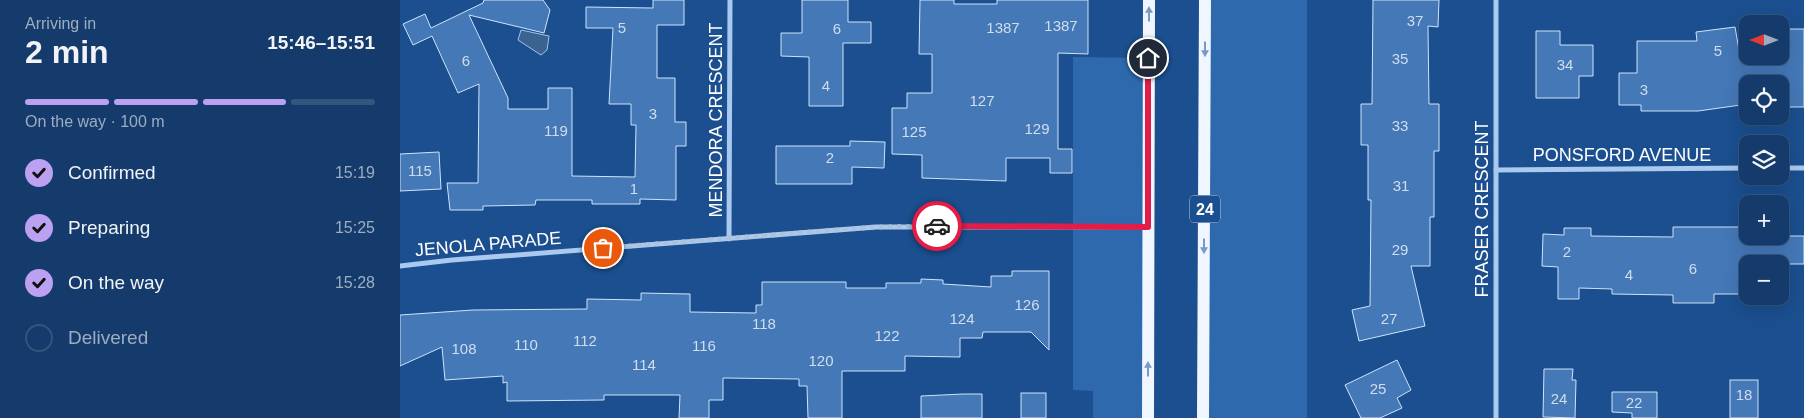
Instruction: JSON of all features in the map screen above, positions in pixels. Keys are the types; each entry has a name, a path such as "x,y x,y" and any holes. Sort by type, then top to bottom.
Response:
{"main road":[{"path":"1148,0 1148,418"},
{"name":"24","path":"1203,418 1205,0"}],"street":[{"name":"MENDORA CRESCENT","path":"729,239 730,0"},
{"name":"FRASER CRESCENT","path":"1496,0 1496,418"},
{"name":"PONSFORD AVENUE","path":"1496,170 1739,168"},
{"path":"1789,168 1804,168"},
{"name":"JENOLA PARADE","path":"400,266 452,260 902,226 1148,227"}],"shaded area":[{"path":"1205,0 1307,0 1307,418 1203,418"},
{"path":"521,30 549,36 547,50 541,55 518,40"},
{"path":"1073,57 1149,58 1148,418 1093,418 1093,391 1073,390"}],"building":[{"path":"484,0 543,0 550,10 544,33 469,15 508,98 508,109 548,109 548,88 572,88 572,176 635,177 636,125 631,125 631,104 609,104 613,28 586,28 586,7 653,8 653,0 684,0 684,25 657,25 657,78 675,78 675,122 686,122 686,146 676,146 676,200 640,199 640,204 592,204 592,200 536,200 535,205 483,206 483,210 450,210 447,183 478,183 479,84 458,93 432,36 413,45 403,24 425,14 431,28 483,3"},
{"path":"802,0 848,0 848,22 871,22 871,43 843,43 843,106 809,106 809,57 781,56 781,33 802,33"},
{"path":"920,0 954,0 954,4 997,4 997,0 1088,0 1088,54 1058,53 1058,149 1072,149 1072,173 1050,173 1050,158 1006,158 1006,181 922,178 922,155 892,154 892,108 907,108 907,93 932,93 932,54 919,54"},
{"path":"1373,0 1439,0 1438,27 1428,26 1429,104 1439,104 1439,151 1434,151 1434,217 1430,217 1430,266 1411,266 1425,326 1359,341 1352,310 1370,306 1371,200 1368,200 1368,145 1361,145 1361,104 1372,104"},
{"path":"1735,27 1739,50 1739,65 1789,65 1789,29 1804,29 1804,107 1789,107 1789,75 1739,75 1739,105 1698,111 1641,111 1641,105 1619,105 1619,73 1637,73 1637,41 1697,41 1696,32"},
{"path":"1536,31 1560,31 1560,45 1593,45 1593,76 1579,76 1579,98 1536,98"},
{"path":"850,141 885,142 884,168 852,167 852,184 776,184 776,146 850,146"},
{"path":"439,152 441,189 400,191 400,154"},
{"path":"1673,227 1739,227 1739,245 1789,245 1789,236 1804,236 1804,264 1789,264 1789,255 1739,255 1739,294 1714,294 1714,303 1673,303 1673,295 1612,294 1612,289 1579,288 1579,299 1558,299 1558,267 1542,266 1543,234 1564,235 1564,228 1591,228 1591,236 1673,237"},
{"path":"1012,271 1049,271 1049,350 1031,332 983,332 982,338 960,338 960,357 905,356 905,371 842,371 842,418 808,418 807,386 799,386 799,379 723,378 723,400 709,400 709,418 679,418 680,395 604,395 604,400 507,401 507,382 503,383 503,376 445,380 442,347 400,366 400,315 473,310 587,309 587,299 641,300 641,293 690,294 690,312 756,313 756,305 762,305 762,282 846,282 846,288 886,288 886,283 921,283 921,279 943,280 943,284 991,287 991,276 1012,276"},
{"path":"1397,360 1411,390 1397,398 1402,408 1380,418 1361,418 1345,385"},
{"path":"1544,369 1573,369 1572,380 1576,380 1575,418 1543,417"},
{"path":"1730,380 1758,380 1758,418 1730,418"},
{"path":"1612,392 1657,392 1657,418 1632,418 1632,413 1612,412"},
{"path":"1021,393 1046,393 1046,418 1021,418"},
{"path":"982,394 982,418 921,418 921,396"}],"way so far":[{"path":"603,248 876,227 937,226"}],"route":[{"path":"937,226 1148,227 1148,58"}]}
